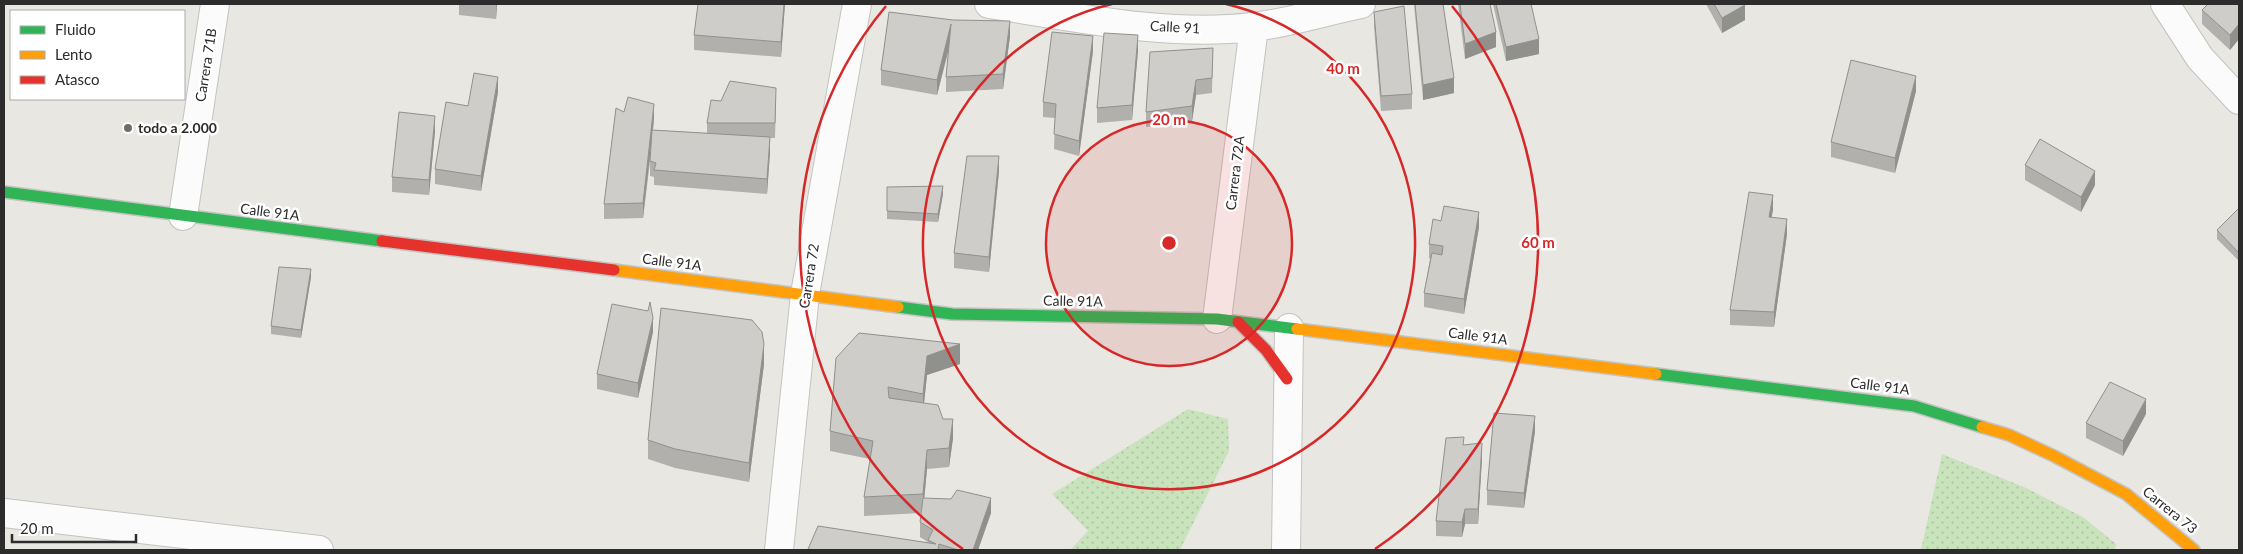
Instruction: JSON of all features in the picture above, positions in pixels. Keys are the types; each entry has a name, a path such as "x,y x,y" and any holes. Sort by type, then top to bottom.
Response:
{"street":[{"name":"Carrera 71B","path":"183,216 215,4"},
{"name":"Carrera 72","path":"779,550 805,294 857,4"},
{"name":"Calle 91","path":"989,4 1100,21 1179,30 1254,27 1361,4"},
{"path":"2165,4 2200,58 2239,100"},
{"name":"Carrera 72A","path":"1228,321 1254,27"},
{"name":"Calle 91A","path":"4,192 952,314 1228,321 1914,406 2009,435 2126,494"},
{"path":"1228,321 1266,350 1288,379"},
{"path":"1286,550 1289,328"},
{"name":"Carrera 73","path":"2126,494 2194,550"},
{"path":"4,513 319,550"}],"green space":[{"path":"1188,409 1228,419 1229,451 1180,550 1070,550 1088,531 1052,494"},
{"path":"1942,454 2024,487 2083,517 2116,544 2115,550 1921,550"}],"building":[{"path":"698,4 784,4 781,42 694,35"},
{"path":"1415,4 1443,4 1454,78 1423,85"},
{"path":"1460,4 1490,4 1496,32 1465,44"},
{"path":"1496,4 1531,4 1539,39 1506,47"},
{"path":"1714,4 1744,4 1745,5 1722,18"},
{"path":"2208,4 2239,4 2239,24 2230,35 2202,10"},
{"path":"1404,6 1412,94 1381,96 1374,12"},
{"path":"889,12 953,20 1010,21 1003,74 946,77 951,24 937,80 881,70"},
{"path":"1052,32 1093,36 1079,141 1054,134 1056,104 1043,102"},
{"path":"1104,33 1138,35 1132,105 1097,108"},
{"path":"1213,48 1212,78 1196,80 1192,106 1146,112 1150,52"},
{"path":"1851,60 1916,76 1895,158 1831,142"},
{"path":"474,73 498,77 481,176 435,169 446,102 468,106"},
{"path":"730,81 776,88 775,123 707,123 711,100 721,101"},
{"path":"628,97 654,104 643,203 604,204 616,108 624,112"},
{"path":"399,112 435,116 429,180 392,177"},
{"path":"652,130 770,137 767,179 654,170 656,163 650,161"},
{"path":"2040,139 2095,171 2081,197 2025,165"},
{"path":"967,156 999,156 989,257 954,253"},
{"path":"943,186 938,214 887,211 887,187"},
{"path":"1749,192 1773,195 1769,217 1787,219 1774,312 1730,310"},
{"path":"1444,206 1479,212 1464,299 1424,293 1432,253 1442,255 1443,246 1429,244 1433,219 1441,221"},
{"path":"2239,208 2239,253 2217,230"},
{"path":"279,267 311,269 301,330 271,326"},
{"path":"650,302 653,318 638,383 597,374 612,304 648,311"},
{"path":"661,308 752,320 762,332 764,344 749,463 675,449 648,440"},
{"path":"859,333 960,344 927,356 923,394 888,387 889,398 938,405 943,419 953,419 949,448 927,450 923,494 864,497 873,441 830,431 836,358"},
{"path":"2110,382 2146,399 2123,441 2086,423"},
{"path":"1494,413 1535,416 1524,493 1487,490"},
{"path":"1464,437 1463,445 1482,443 1478,509 1465,509 1462,522 1436,521 1446,438"},
{"path":"957,490 991,498 973,550 958,550 939,544 938,550 808,549 818,526 936,544 928,540 933,530 920,522 923,498 951,499"}],"traffic: fast":[{"path":"4,192 382,241"},
{"path":"898,307 952,314 1217,319 1297,329"},
{"path":"1656,374 1914,406 1982,427"}],"traffic: slow":[{"path":"614,270 898,307"},
{"path":"1297,329 1656,374"},
{"path":"1982,427 2009,435 2054,456 2126,494 2194,550"}],"traffic: jam":[{"path":"382,241 614,270"},
{"path":"1238,322 1266,350 1287,379"}],"place":[{"name":"todo a 2.000","path":"128,128"}]}
